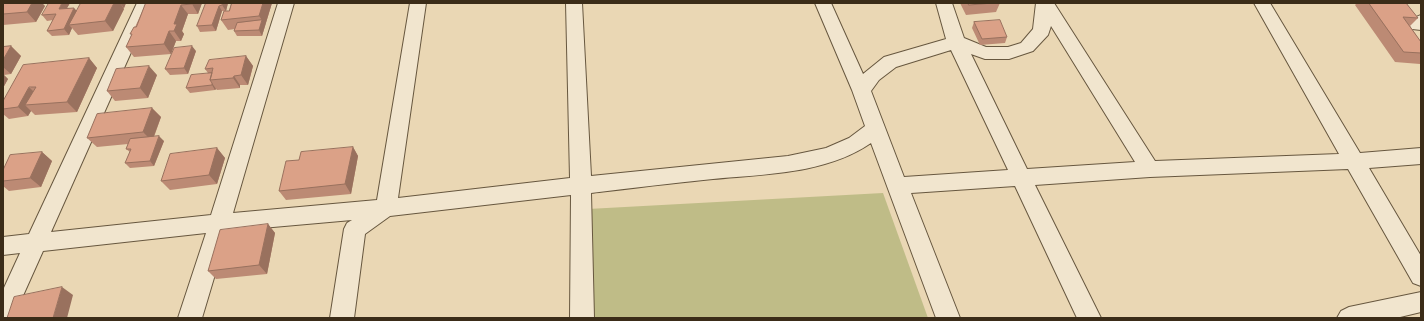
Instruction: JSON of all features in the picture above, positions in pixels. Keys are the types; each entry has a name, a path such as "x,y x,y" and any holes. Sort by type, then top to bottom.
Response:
{"street":[{"path":"3,315 145,3"},
{"path":"190,318 286,3"},
{"path":"342,318 355,228 386,208 418,3"},
{"path":"574,3 581,187 582,318"},
{"path":"823,3 861,90 948,318"},
{"path":"944,3 956,42 1089,318"},
{"path":"861,90 873,75 890,62 956,42 985,53 1009,53 1027,47 1042,31 1045,3"},
{"path":"1045,3 1150,169"},
{"path":"1262,3 1421,276"},
{"path":"3,246 219,223 386,208 581,187 654,177 788,164 830,155 856,143 876,129"},
{"path":"898,186 1150,169 1354,161 1421,156"},
{"path":"1349,318 1421,302"}],"shaded area":[{"path":"883,193 928,318 594,318 588,209"}],"building":[{"path":"3,3 32,3 27,12 3,14"},
{"path":"49,3 62,3 59,9 74,8 64,29 47,31 56,14 42,15"},
{"path":"81,3 114,3 105,21 69,25"},
{"path":"146,3 192,4 181,5 174,24 177,24 174,31 169,31 164,44 126,47 132,34 130,34 134,27 136,27"},
{"path":"206,3 223,3 219,6 212,25 197,26"},
{"path":"232,3 263,3 259,16 221,20 224,11 229,11"},
{"path":"968,3 993,3 969,5"},
{"path":"1369,3 1406,3 1418,18 1403,17 1421,42 1421,53 1404,52"},
{"path":"262,20 259,30 234,31 237,23"},
{"path":"1000,20 1007,37 982,39 974,22"},
{"path":"11,46 3,60 3,47"},
{"path":"192,46 184,68 165,69 174,48"},
{"path":"246,56 241,75 234,76 233,78 210,80 213,68 205,69 209,60"},
{"path":"89,58 67,102 25,105 36,87 29,87 18,107 3,109 3,101 23,65"},
{"path":"149,66 140,88 107,91 116,69"},
{"path":"212,73 210,80 212,85 186,88 191,75"},
{"path":"152,108 143,132 87,138 97,114"},
{"path":"159,136 150,161 125,163 131,149 126,149 130,139"},
{"path":"353,147 345,184 279,191 286,161 299,160 301,152"},
{"path":"217,148 209,175 161,181 170,154"},
{"path":"42,152 30,178 3,181 3,170 10,155"},
{"path":"268,224 259,265 208,271 220,230"},
{"path":"62,287 53,318 7,318 14,297"}]}
